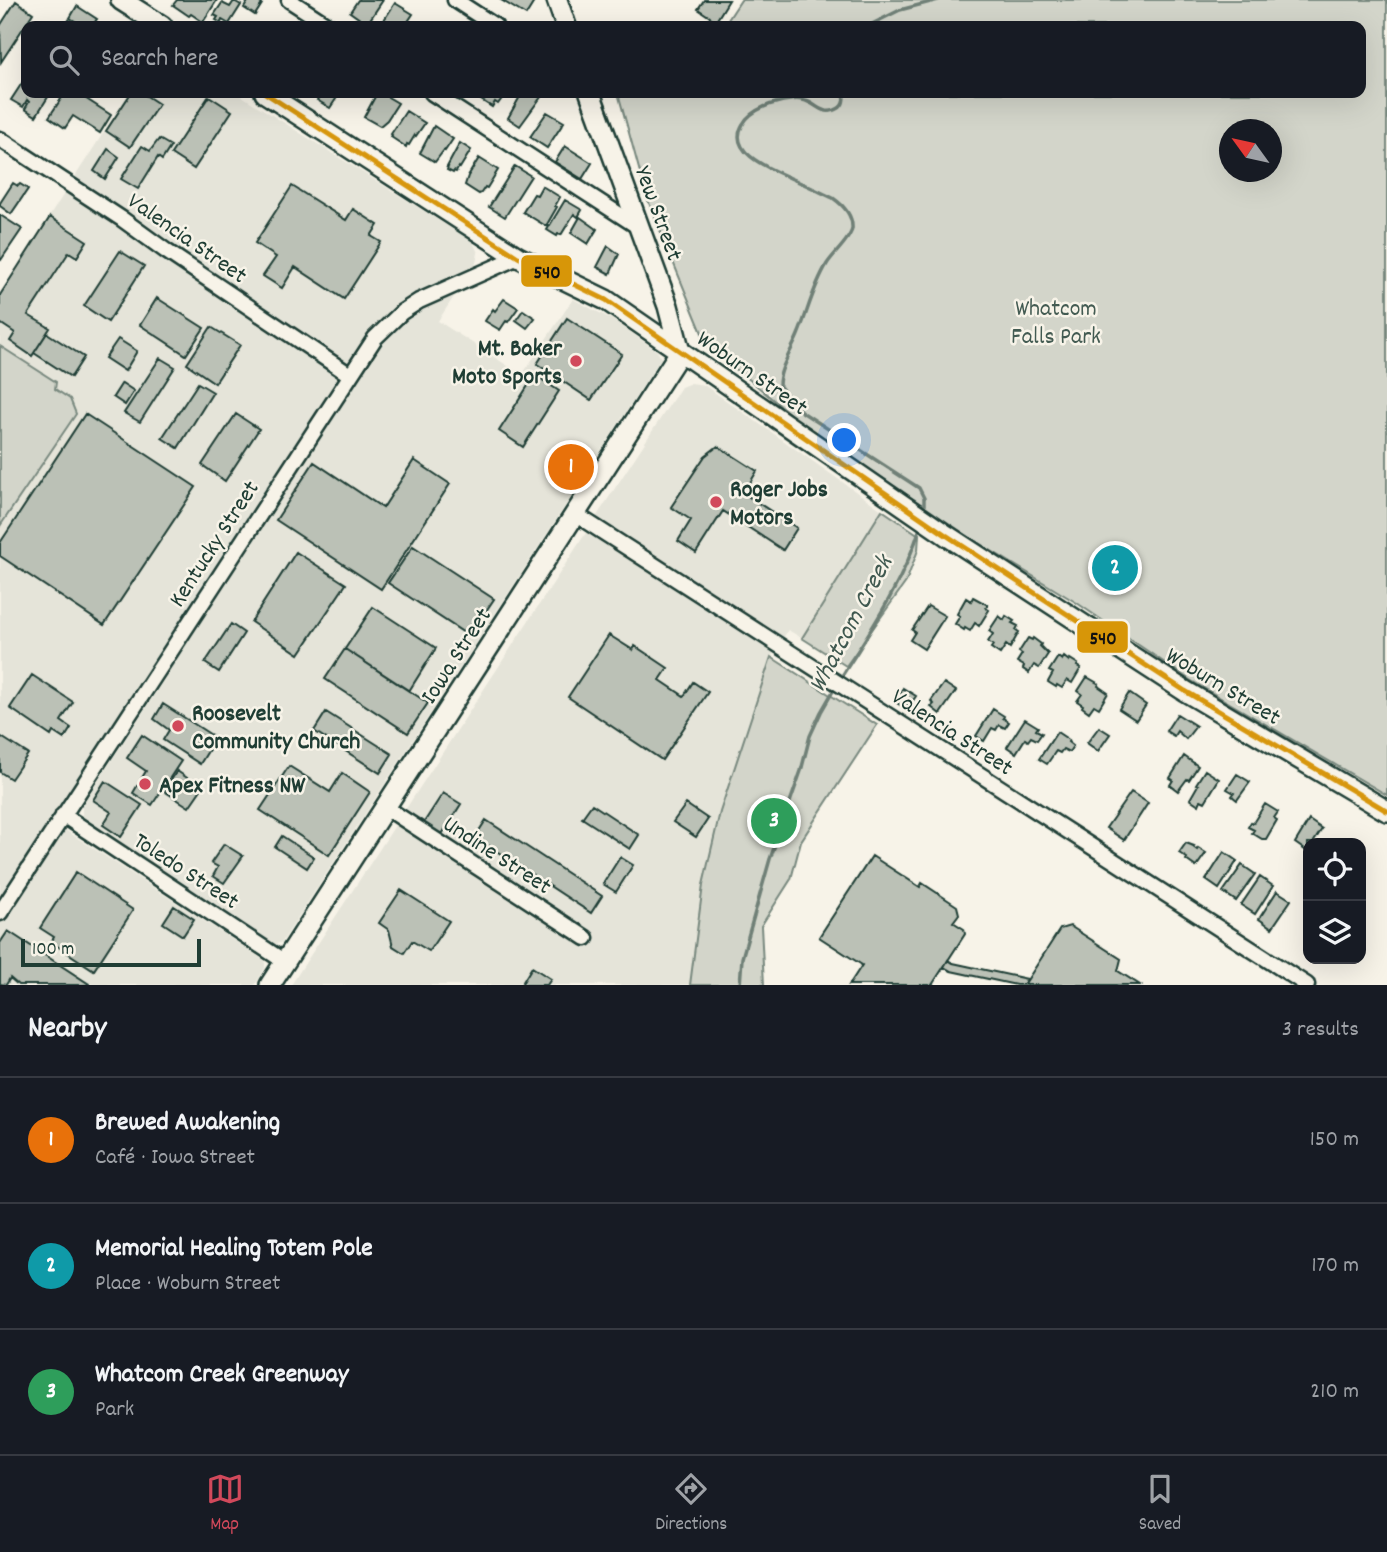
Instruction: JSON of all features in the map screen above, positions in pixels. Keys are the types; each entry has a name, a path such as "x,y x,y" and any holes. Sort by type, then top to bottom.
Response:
{"main road":[{"path":"121,0 154,21"},
{"path":"557,0 564,21"},
{"name":"Woburn Street","path":"273,98 518,257 606,300 946,535 1185,691 1387,811"},
{"name":"Yew Street","path":"592,98 668,306 680,352"},
{"name":"Iowa Street","path":"270,985 680,352"}],"street":[{"path":"289,0 321,21"},
{"path":"454,0 487,21"},
{"path":"440,98 640,228"},
{"name":"Valencia Street","path":"0,139 350,375"},
{"name":"Kentucky Street","path":"0,913 375,338 402,312 437,292 518,257"},
{"name":"Valencia Street","path":"575,514 1307,985"},
{"name":"Undine Street","path":"385,807 586,938"},
{"name":"Toledo Street","path":"64,816 285,962"}],"shaded area":[{"path":"126,98 245,98 473,242 478,253 476,263 438,321 522,375 573,299 613,320 657,351 661,358 282,942 272,942 82,816 82,806 168,674 153,663 50,820 265,961 265,968 255,985 0,985 0,293"},
{"path":"691,383 704,385 882,510 802,638 788,630 771,657 713,985 291,985 681,387"}],"green space":[{"name":"Whatcom Falls Park","path":"741,0 1387,0 1387,795 1190,680 1077,603 972,539 797,420 744,375 709,350 647,198 619,98 1366,98 1366,21 727,21"},
{"path":"0,346 56,382 55,389 70,399 76,414 0,526"},
{"path":"882,510 919,535 918,550 906,582 846,666 802,638"},
{"path":"771,657 877,725 801,841 791,879 761,926 764,985 690,985 703,885 720,812"}],"building":[{"path":"177,0 217,0 204,21 191,14 189,16 173,5"},
{"path":"249,0 262,4 255,15 244,8"},
{"path":"358,0 383,0 369,21 363,21 350,12"},
{"path":"501,0 531,0 534,2 526,15"},
{"path":"704,0 729,0 716,21 698,9"},
{"path":"16,1 33,13 28,21 21,21 21,31 1,62 0,26"},
{"path":"234,1 241,5 231,21 216,20 218,17 214,15 222,3 230,7"},
{"path":"395,3 413,14 408,21 383,21"},
{"path":"77,6 97,19 75,21 70,18"},
{"path":"21,85 21,98 47,98 36,116 25,109 29,102 27,100 23,107 11,100"},
{"path":"62,98 85,98 111,115 100,133 73,116 65,128 49,117"},
{"path":"128,98 150,98 159,104 130,147 106,131"},
{"path":"208,98 232,111 194,169 171,154"},
{"path":"318,98 337,98 330,108 317,100"},
{"path":"374,98 390,98 398,103 380,126 364,117"},
{"path":"482,98 502,98 492,107 481,100"},
{"path":"519,98 540,98 520,126 508,118"},
{"path":"406,111 425,123 406,147 391,137 391,134"},
{"path":"547,112 564,122 547,148 530,137"},
{"path":"434,126 453,139 435,162 420,153"},
{"path":"159,139 171,146 162,160 158,157 138,189 121,179 142,146 150,151"},
{"path":"460,143 471,150 460,168 453,173 447,170 447,167"},
{"path":"565,146 592,163 582,179 555,162"},
{"path":"108,149 119,157 105,179 94,171"},
{"path":"479,158 498,170 487,188 479,194 465,185"},
{"path":"515,166 531,176 505,217 489,207"},
{"path":"13,183 28,189 11,214 0,206 0,203"},
{"path":"292,186 346,220 353,209 378,225 371,236 381,242 344,299 295,267 282,288 263,276 276,257 255,243"},
{"path":"542,186 560,197 546,226 523,212"},
{"path":"565,200 582,210 578,217 574,214 561,235 557,236 547,230"},
{"path":"0,215 22,229 1,260 0,259"},
{"path":"50,217 87,241 77,257 69,252 28,315 50,328 32,356 10,341 15,333 0,323 0,295"},
{"path":"580,217 597,229 588,244 571,233"},
{"path":"608,246 619,254 610,274 597,267"},
{"path":"120,251 144,266 108,322 84,306"},
{"path":"157,298 204,328 186,355 140,325"},
{"path":"504,299 518,308 500,330 485,321"},
{"path":"523,310 535,318 527,328 516,320"},
{"path":"567,318 622,354 591,400 537,364"},
{"path":"211,327 240,345 215,383 187,364"},
{"path":"47,333 84,357 71,377 34,353"},
{"path":"118,339 137,351 125,371 105,358"},
{"path":"160,358 175,367 140,422 124,413"},
{"path":"535,375 559,391 523,447 499,431"},
{"path":"122,383 134,391 125,405 113,397"},
{"path":"198,383 213,392 178,448 162,438"},
{"path":"85,414 196,487 104,625 0,556 0,543"},
{"path":"236,414 259,429 225,481 202,465"},
{"name":"Roger Jobs Motors","path":"718,446 757,471 748,486 753,490 749,497 797,528 783,550 723,511 696,553 678,541 691,520 671,507 705,456"},
{"path":"414,460 450,484 381,589 276,520 314,462 383,508"},
{"path":"413,546 494,599 469,636 388,583"},
{"path":"296,552 346,584 299,654 251,622"},
{"path":"973,597 988,605 986,608 989,610 979,626 975,623 970,631 965,628 964,630 955,624 960,616 957,614 966,598 971,601"},
{"path":"928,606 945,616 924,649 910,640 915,632 912,630"},
{"path":"373,607 436,648 409,691 345,649"},
{"path":"999,616 1004,620 1006,616 1014,621 1012,623 1018,626 1016,630 1019,632 1010,648 1006,645 1000,654 991,648 993,645 988,642 993,634 989,631"},
{"path":"231,624 244,633 219,672 205,663"},
{"path":"609,635 633,650 635,646 668,668 660,680 684,696 693,682 708,692 662,760 568,697"},
{"path":"1028,638 1041,644 1048,654 1039,668 1034,665 1029,673 1017,662 1022,654 1019,652"},
{"path":"345,649 428,703 408,733 325,679"},
{"path":"1058,657 1062,660 1064,657 1069,661 1070,659 1081,668 1072,683 1067,680 1062,688 1048,682 1053,673 1049,671"},
{"path":"32,675 73,702 61,721 71,728 64,739 53,732 51,736 10,708"},
{"path":"1087,677 1108,693 1099,708 1094,705 1089,712 1077,701 1082,694 1078,691"},
{"path":"944,683 956,691 940,714 931,707 934,704 931,701"},
{"path":"903,688 916,696 905,708 895,702"},
{"path":"1129,693 1146,705 1136,720 1119,709"},
{"path":"163,704 216,738 200,764 163,740 169,730 154,719"},
{"path":"993,709 1009,722 1005,728 999,725 996,730 992,728 984,741 976,736"},
{"path":"326,712 392,754 380,773 314,731"},
{"path":"1177,714 1196,726 1186,739 1177,731 1174,736 1166,731"},
{"path":"1025,719 1042,733 1037,740 1031,737 1028,741 1025,739 1016,753 1007,747"},
{"path":"1099,727 1110,734 1098,751 1087,743"},
{"path":"1057,732 1073,746 1069,752 1063,749 1060,753 1056,751 1047,764 1039,759"},
{"path":"142,735 181,761 152,805 133,793 146,771 127,758"},
{"path":"0,736 28,754 11,779 0,772"},
{"path":"1184,756 1198,766 1178,791 1170,785 1173,780 1170,778"},
{"path":"289,766 330,792 342,773 370,792 329,855 260,810"},
{"path":"1205,770 1219,779 1205,802 1201,800 1199,805 1190,799"},
{"path":"177,771 202,788 189,807 164,791"},
{"path":"1237,774 1250,782 1237,800 1232,796 1234,793 1227,789"},
{"path":"105,781 142,805 121,837 103,825 111,812 93,800"},
{"path":"1131,792 1148,803 1124,840 1106,828"},
{"path":"443,793 461,804 439,839 421,827"},
{"path":"592,804 639,835 630,849 582,818"},
{"path":"686,804 708,819 696,837 673,822"},
{"path":"1265,804 1278,812 1274,818 1277,820 1266,839 1262,839 1248,827"},
{"path":"486,820 602,896 591,913 475,837"},
{"path":"1309,820 1322,829 1316,838 1303,838 1303,849 1295,843"},
{"path":"282,836 314,857 307,868 275,847"},
{"path":"1186,843 1206,853 1196,867 1179,853"},
{"path":"224,844 243,856 224,883 213,876 218,867 211,863"},
{"path":"1224,852 1237,861 1219,889 1206,880"},
{"path":"872,856 920,887 922,883 957,906 959,914 953,922 964,929 965,934 932,985 849,985 862,965 819,937"},
{"path":"620,857 633,865 616,892 603,884"},
{"path":"1242,865 1255,874 1236,901 1223,892"},
{"path":"76,872 133,910 94,970 51,942 54,937 40,928"},
{"path":"1260,877 1273,886 1255,914 1241,905"},
{"path":"401,890 449,921 429,951 412,941 404,953 393,946 389,930 379,923"},
{"path":"1277,891 1291,900 1272,928 1259,919"},
{"path":"174,906 194,919 183,936 163,923"},
{"path":"1070,926 1121,959 1118,971 1140,985 1024,985 1060,929"},
{"path":"8,931 89,984 18,985 10,978 6,985 0,984 0,943"},
{"path":"948,960 1027,979 1024,985 1016,985 951,971 944,967"},
{"path":"532,967 551,979 547,985 521,985"}],"waterway":[{"name":"Whatcom Creek","path":"878,21 900,10 938,0"},
{"name":"Whatcom Creek","path":"844,98 842,105 831,111 804,100 777,102 751,114 739,135 741,145 756,161 833,198 847,211 852,224 848,238 827,264 818,281 783,366 779,385 802,412 919,488 924,498 924,511"},
{"name":"Whatcom Creek","path":"840,679 875,624 906,566 921,525"},
{"name":"Whatcom Creek","path":"740,985 742,958 770,859 801,771 810,736 836,686"}],"transit line":[{"name":"540","path":"273,98 518,257 606,300 946,535 1185,691 1387,811"}],"place":[{"name":"Mt. Baker Moto Sports","path":"576,361"},
{"name":"Brewed Awakening","path":"571,467"},
{"name":"Roger Jobs Motors","path":"716,502"},
{"name":"Memorial Healing Totem Pole","path":"1115,568"},
{"name":"Roosevelt Community Church","path":"178,726"},
{"name":"Apex Fitness NW","path":"145,784"},
{"name":"Whatcom Creek Greenway","path":"774,821"}]}
